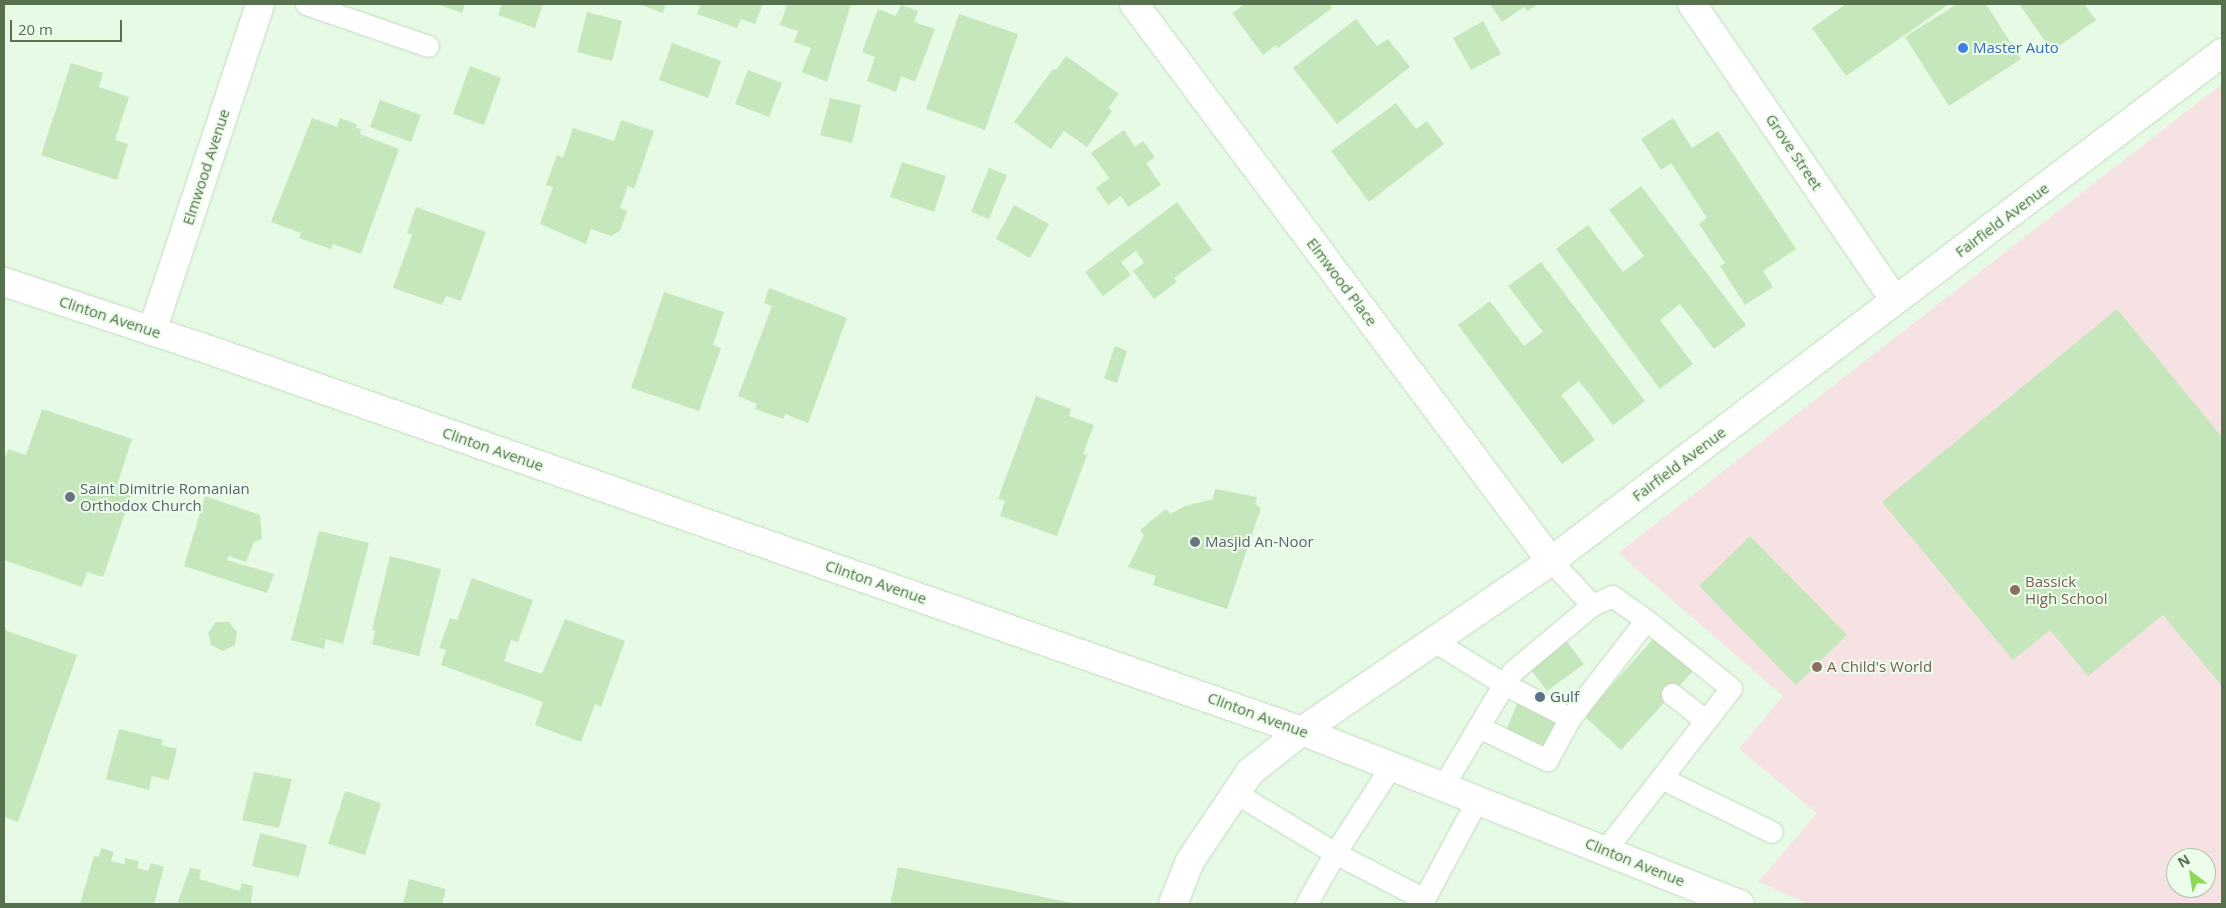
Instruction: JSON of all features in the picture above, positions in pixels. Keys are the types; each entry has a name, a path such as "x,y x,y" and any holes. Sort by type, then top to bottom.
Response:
{"main road":[{"name":"Elmwood Avenue","path":"152,331 260,4"},
{"name":"Elmwood Place","path":"1134,4 1551,561"},
{"name":"Grove Street","path":"1692,4 1895,300"},
{"name":"Fairfield Avenue","path":"1174,904 1190,861 1234,792 1250,772 1302,731 1551,561 2222,53"},
{"name":"Clinton Avenue","path":"4,282 152,331 1302,731 1740,904"}],"lane":[{"path":"306,4 428,46"},
{"path":"1551,561 1592,604"},
{"path":"1443,786 1513,671 1592,604 1612,596 1646,620 1731,688 1605,850"},
{"path":"1479,727 1546,760 1570,718 1626,658 1646,620"},
{"path":"1434,641 1504,684 1570,718"},
{"path":"1672,694 1706,721"},
{"path":"1306,904 1391,766"},
{"path":"1661,778 1772,832"},
{"path":"1234,792 1336,854 1424,899 1477,800"}],"shaded area":[{"name":"Bassick High School","path":"2222,84 2222,904 1809,904 1758,882 1817,813 1739,749 1783,696 1618,553"}],"building":[{"path":"437,4 465,4 462,13"},
{"path":"502,4 543,4 535,28 498,15"},
{"path":"639,4 666,4 663,13"},
{"path":"701,4 763,4 755,24 741,19 737,28 697,14"},
{"path":"787,4 851,4 827,82 802,72 811,48 794,42 798,31 780,25"},
{"path":"1245,4 1329,4 1332,8 1278,48 1276,45 1263,55 1232,13"},
{"path":"1490,4 1539,4 1527,11 1524,7 1502,22"},
{"path":"1846,4 1949,4 1846,76 1812,28"},
{"name":"Master Auto","path":"1957,4 1986,4 2021,59 1949,106 1905,37"},
{"path":"2019,4 2084,4 2096,20 2052,51"},
{"path":"901,5 918,11 914,22 935,29 915,82 901,76 896,92 867,81 875,57 862,52 878,9 896,16"},
{"path":"587,12 622,21 612,61 577,52"},
{"path":"959,14 1018,34 985,130 926,109"},
{"path":"1356,19 1377,46 1388,39 1410,67 1337,124 1293,68"},
{"path":"1483,21 1501,54 1471,70 1453,38"},
{"path":"672,43 721,61 708,98 659,80"},
{"path":"1066,56 1119,94 1108,108 1112,111 1087,147 1064,131 1051,149 1014,122 1053,69 1056,70"},
{"path":"71,63 103,73 99,87 129,97 115,140 128,144 117,180 41,155"},
{"path":"470,66 501,78 484,125 453,114"},
{"path":"748,70 782,83 769,117 735,104"},
{"path":"830,98 861,105 852,143 820,135"},
{"path":"380,100 421,115 411,142 370,127"},
{"path":"1396,103 1416,129 1427,121 1444,144 1369,202 1331,151"},
{"path":"312,118 337,127 340,118 357,124 356,128 361,129 360,134 399,149 361,254 333,244 331,249 299,238 301,233 271,222"},
{"path":"1673,118 1692,148 1718,131 1796,249 1763,271 1773,287 1745,305 1720,266 1725,263 1699,224 1707,218 1671,163 1661,170 1641,139"},
{"path":"621,120 654,131 634,189 628,186 620,208 627,211 620,231 611,236 591,229 586,244 540,224 553,187 546,185 557,155 563,158 573,128 614,141"},
{"path":"1124,130 1135,147 1143,141 1155,157 1146,163 1161,185 1128,207 1121,196 1108,205 1096,188 1109,178 1091,153"},
{"path":"902,162 946,176 934,212 890,197"},
{"path":"989,168 1007,175 989,219 971,212"},
{"path":"1641,186 1746,325 1714,349 1680,304 1660,320 1693,364 1660,389 1556,249 1588,225 1623,272 1644,256 1609,210"},
{"path":"1177,202 1212,250 1174,278 1177,282 1154,299 1133,271 1144,263 1136,251 1121,262 1131,275 1103,296 1085,272"},
{"path":"1014,205 1049,224 1030,258 996,239"},
{"path":"416,207 486,232 461,301 446,296 442,305 393,288 412,235 407,233"},
{"path":"1541,262 1645,401 1613,425 1579,381 1561,395 1595,440 1562,464 1458,325 1490,301 1524,346 1543,332 1508,286"},
{"path":"769,288 847,318 808,423 785,414 783,419 755,409 757,404 738,396 772,306 764,303"},
{"path":"664,292 724,312 713,345 721,348 699,411 631,388"},
{"path":"2117,309 2222,437 2222,686 2163,615 2088,676 2050,630 2013,660 1882,502"},
{"path":"1115,346 1127,351 1117,383 1104,378"},
{"path":"1036,396 1071,409 1069,416 1094,425 1083,454 1087,455 1057,536 1000,516 1005,501 998,499"},
{"path":"42,409 132,439 117,485 133,490 103,577 87,572 82,587 4,560 4,461 8,449 26,455"},
{"name":"Masjid An-Noor","path":"1215,489 1257,497 1255,504 1261,508 1227,609 1153,585 1156,576 1128,567 1144,535 1140,530 1166,509 1170,514 1185,506 1213,499"},
{"path":"205,496 260,515 262,539 254,542 246,562 229,556 227,560 274,574 267,593 184,566"},
{"path":"319,531 369,543 343,644 326,639 324,649 291,640"},
{"path":"1750,536 1847,635 1796,685 1699,586"},
{"path":"390,556 441,569 419,656 372,644 375,631 372,630"},
{"path":"472,578 533,600 518,642 511,640 504,661 542,674 565,619 625,641 601,707 595,704 581,742 535,725 543,702 441,665 446,650 439,648 450,618 457,620"},
{"path":"216,622 229,622 237,632 235,645 223,651 211,645 208,633"},
{"path":"4,630 77,655 18,822 4,817"},
{"path":"1655,637 1693,671 1621,750 1584,716"},
{"path":"1565,639 1584,664 1547,691 1528,666"},
{"path":"1518,701 1559,717 1547,747 1506,731"},
{"path":"119,729 163,740 161,745 177,749 169,780 152,776 149,790 106,779"},
{"path":"254,772 292,779 279,828 242,820"},
{"path":"345,791 381,803 365,855 328,844"},
{"path":"260,833 307,845 299,877 252,866"},
{"path":"101,848 114,852 111,861 124,864 125,858 139,861 137,868 148,871 151,863 164,867 154,904 80,904 94,856 99,857"},
{"path":"898,867 1072,903 1072,904 890,904"},
{"path":"190,868 201,870 199,879 240,891 242,883 253,886 251,904 177,904"},
{"path":"409,879 446,889 442,904 403,904"}],"place":[{"name":"Master Auto","path":"1963,48"},
{"name":"Saint Dimitrie Romanian Orthodox Church","path":"70,497"},
{"name":"Masjid An-Noor","path":"1195,542"},
{"name":"Bassick High School","path":"2015,590"},
{"name":"A Child's World","path":"1817,667"},
{"name":"Gulf","path":"1540,697"}]}
